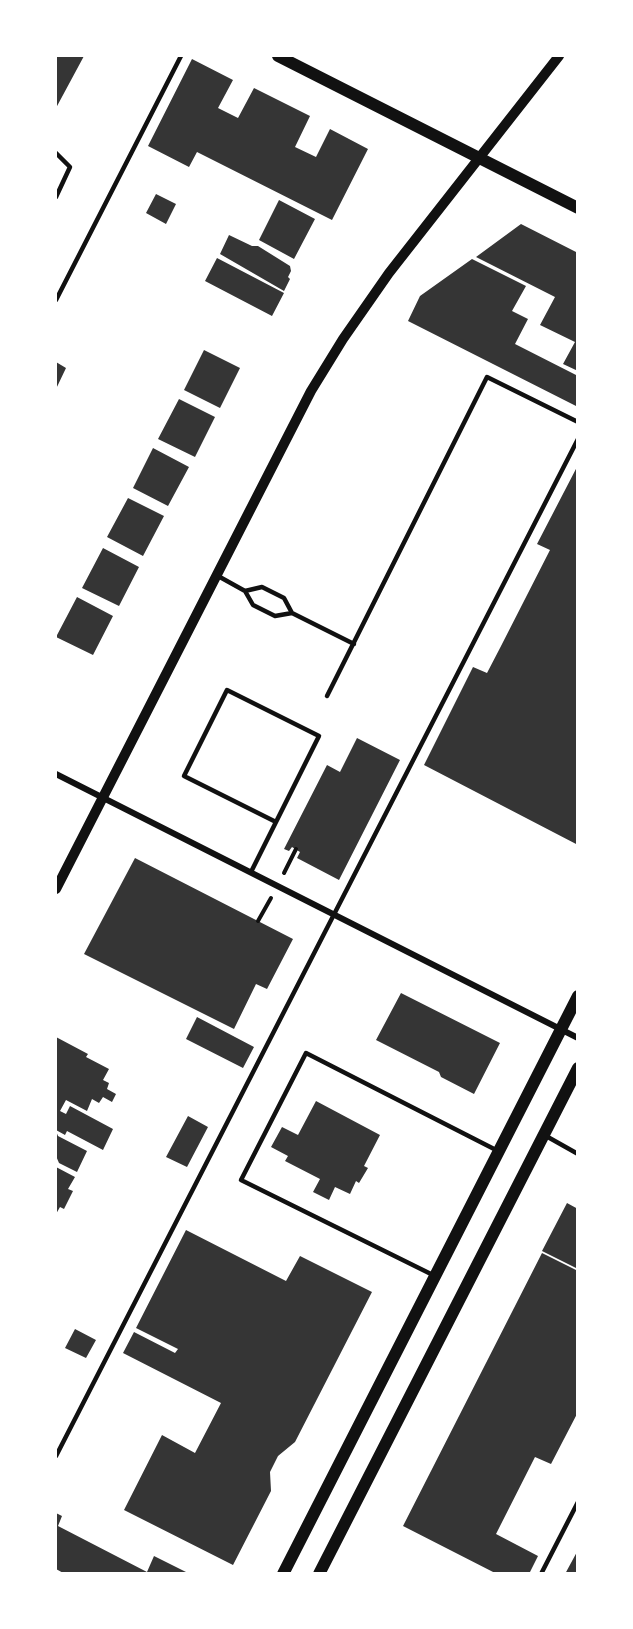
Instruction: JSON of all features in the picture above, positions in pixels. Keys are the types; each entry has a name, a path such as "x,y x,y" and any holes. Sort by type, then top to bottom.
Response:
{"main road":[{"path":"278,56 578,208"},
{"path":"283,1574 578,996"},
{"path":"319,1574 578,1068"}],"street":[{"path":"56,889 311,391 377,289 559,56"},
{"path":"56,774 577,1037"}],"lane":[{"path":"56,300 181,56"},
{"path":"56,153 70,167 56,197"},
{"path":"327,696 487,377 578,423"},
{"path":"56,1456 578,439"},
{"path":"216,576 245,591 253,605 275,616 292,613"},
{"path":"245,591 262,587 284,598 292,613 354,644"},
{"path":"251,872 276,822 319,736 227,690 184,776 276,822"},
{"path":"435,1276 241,1180 306,1053 498,1151"},
{"path":"543,1135 578,1154"},
{"path":"541,1574 578,1502"}],"building":[{"path":"56,56 84,56 56,108"},
{"path":"192,59 233,80 218,108 238,118 254,88 310,116 295,147 316,157 330,129 368,149 332,220 197,152 189,167 148,146"},
{"path":"156,194 176,204 166,224 146,213"},
{"path":"279,200 315,219 294,259 259,240"},
{"path":"521,224 578,253 578,371 563,364 575,342 540,325 555,297 476,257"},
{"path":"229,235 252,246 258,246 290,266 291,271 288,277 290,279 284,291 220,254"},
{"path":"217,258 284,293 272,316 205,281"},
{"path":"472,259 526,286 512,311 528,319 515,344 578,376 578,407 408,321 420,296"},
{"path":"204,350 240,368 220,408 184,390"},
{"path":"56,362 66,368 56,389"},
{"path":"179,399 215,417 195,457 158,439"},
{"path":"153,448 189,467 168,506 133,488"},
{"path":"578,465 578,845 424,765 473,667 487,673 500,648 550,550 537,544"},
{"path":"128,498 164,516 143,556 107,537"},
{"path":"103,548 139,567 119,606 82,588"},
{"path":"77,597 113,616 93,655 56,637"},
{"path":"357,738 400,760 339,880 297,858 300,852 292,847 289,851 284,849 327,765 340,772"},
{"path":"135,858 293,939 267,989 256,984 234,1029 84,954"},
{"path":"401,993 500,1043 474,1094 441,1077 439,1072 376,1040"},
{"path":"197,1017 254,1047 243,1068 186,1039"},
{"path":"56,1037 88,1054 86,1057 109,1069 103,1080 109,1083 107,1089 116,1094 112,1102 103,1097 99,1103 92,1099 87,1111 66,1100 60,1111 66,1114 70,1106 113,1129 103,1150 67,1131 65,1135 56,1130"},
{"path":"316,1101 380,1135 364,1166 368,1168 359,1183 356,1181 350,1194 335,1187 329,1200 313,1192 320,1179 285,1161 288,1156 271,1147 282,1127 298,1135"},
{"path":"188,1116 208,1127 187,1167 166,1157"},
{"path":"56,1131 58,1136 87,1151 77,1172 59,1163 56,1156"},
{"path":"56,1167 75,1177 68,1189 73,1191 64,1209 60,1207 56,1214"},
{"path":"567,1203 578,1209 578,1269 542,1251"},
{"path":"186,1230 286,1281 300,1256 372,1292 295,1442 278,1456 270,1472 271,1491 233,1565 124,1510 162,1435 195,1453 221,1403 123,1353 134,1332 175,1353 178,1349 136,1328"},
{"path":"542,1253 578,1271 578,1412 551,1464 535,1457 496,1534 538,1556 529,1574 497,1574 403,1526"},
{"path":"75,1329 96,1340 86,1358 65,1348"},
{"path":"56,1513 62,1516 58,1526 147,1572 154,1556 190,1574 65,1574 56,1569"},
{"path":"578,1550 578,1574 565,1574"}]}
